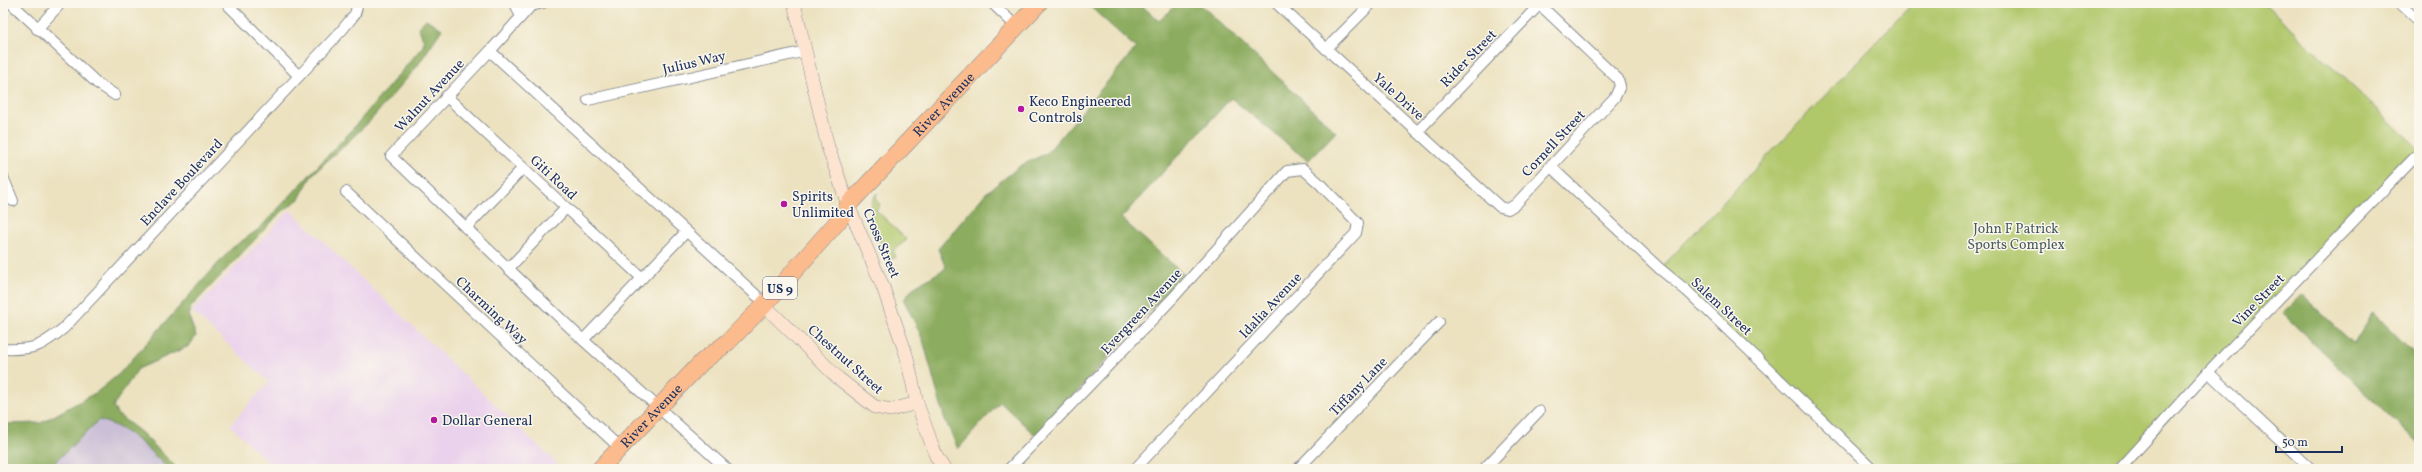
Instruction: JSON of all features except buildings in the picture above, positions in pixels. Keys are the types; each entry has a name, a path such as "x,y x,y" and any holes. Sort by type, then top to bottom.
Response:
{"highway":[{"name":"River Avenue","path":"600,469 702,362 722,335 761,301 836,213 848,205 1039,3"}],"street":[{"path":"10,3 97,83 115,95"},
{"path":"37,29 61,3"},
{"name":"Enclave Boulevard","path":"3,349 29,350 49,340 64,328 342,30 355,14 358,3"},
{"path":"515,3 521,17"},
{"name":"Walnut Avenue","path":"543,3 531,6 391,156 583,340 658,408 687,431 727,469"},
{"name":"Cross Street","path":"794,3 828,147 848,205 886,294 906,354 917,403"},
{"path":"992,3 1017,27"},
{"name":"Yale Drive","path":"1276,3 1500,208 1504,208"},
{"path":"1326,49 1372,3"},
{"path":"2400,3 2419,21"},
{"name":"Cornell Street","path":"1504,208 1508,209 1516,204 1615,97 1619,90 1618,79 1539,4"},
{"name":"Rider Street","path":"1417,132 1539,4"},
{"path":"228,5 299,76"},
{"path":"490,51 761,301"},
{"name":"Julius Way","path":"588,100 806,51"},
{"name":"Giti Road","path":"446,96 642,278"},
{"name":"Vine Street","path":"2120,469 2208,372 2419,153"},
{"name":"Salem Street","path":"1550,166 1660,269 1687,292 1874,469"},
{"path":"466,228 523,168"},
{"name":"Idalia Avenue","path":"1135,469 1356,233 1358,223 1319,183 1302,169 1290,171"},
{"name":"Evergreen Avenue","path":"1009,469 1172,299 1287,171 1290,171"},
{"path":"3,177 13,201"},
{"name":"Charming Way","path":"346,192 620,448"},
{"path":"508,269 566,208"},
{"path":"583,340 686,232"},
{"name":"Chestnut Street","path":"761,301 838,378 868,403 875,407 891,410 917,403"},
{"name":"Tiffany Lane","path":"1298,469 1439,322"},
{"path":"2208,372 2311,469"},
{"path":"917,403 936,456 944,469"},
{"path":"1484,469 1539,411"}],"shaded area":[{"path":"290,210 563,469 275,469 230,425 269,382 192,311"},
{"path":"108,406 175,469 48,469"}],"green space":[{"path":"1086,3 1139,3 1159,21 1177,3 1199,3 1336,132 1308,161 1231,98 1121,218 1183,274 1037,437 1000,402 958,449 944,417 923,340 904,300 913,288 946,268 938,249 986,193 1020,166 1047,153 1136,48"},
{"name":"John F Patrick Sports Complex","path":"1913,3 2264,3 2419,149 2122,469 1872,469 1660,269"},
{"path":"426,19 442,29 416,68 369,122 312,175 299,199 279,214 191,307 189,317 196,336 189,346 138,369 113,406 117,414 142,433 178,469 169,469 129,433 99,420 48,469 3,469 3,424 41,423 97,392 119,374 232,248 259,229 350,132 423,46 424,41 418,27"},
{"path":"877,193 876,200 880,205 876,210 907,240 893,250 896,257 888,261 877,236 872,218 871,209"},
{"path":"2302,295 2354,344 2373,312 2419,358 2419,444 2283,314"}],"place":[{"name":"Keco Engineered Controls","path":"1021,109"},
{"name":"Spirits Unlimited","path":"784,204"},
{"name":"Dollar General","path":"434,420"}]}
